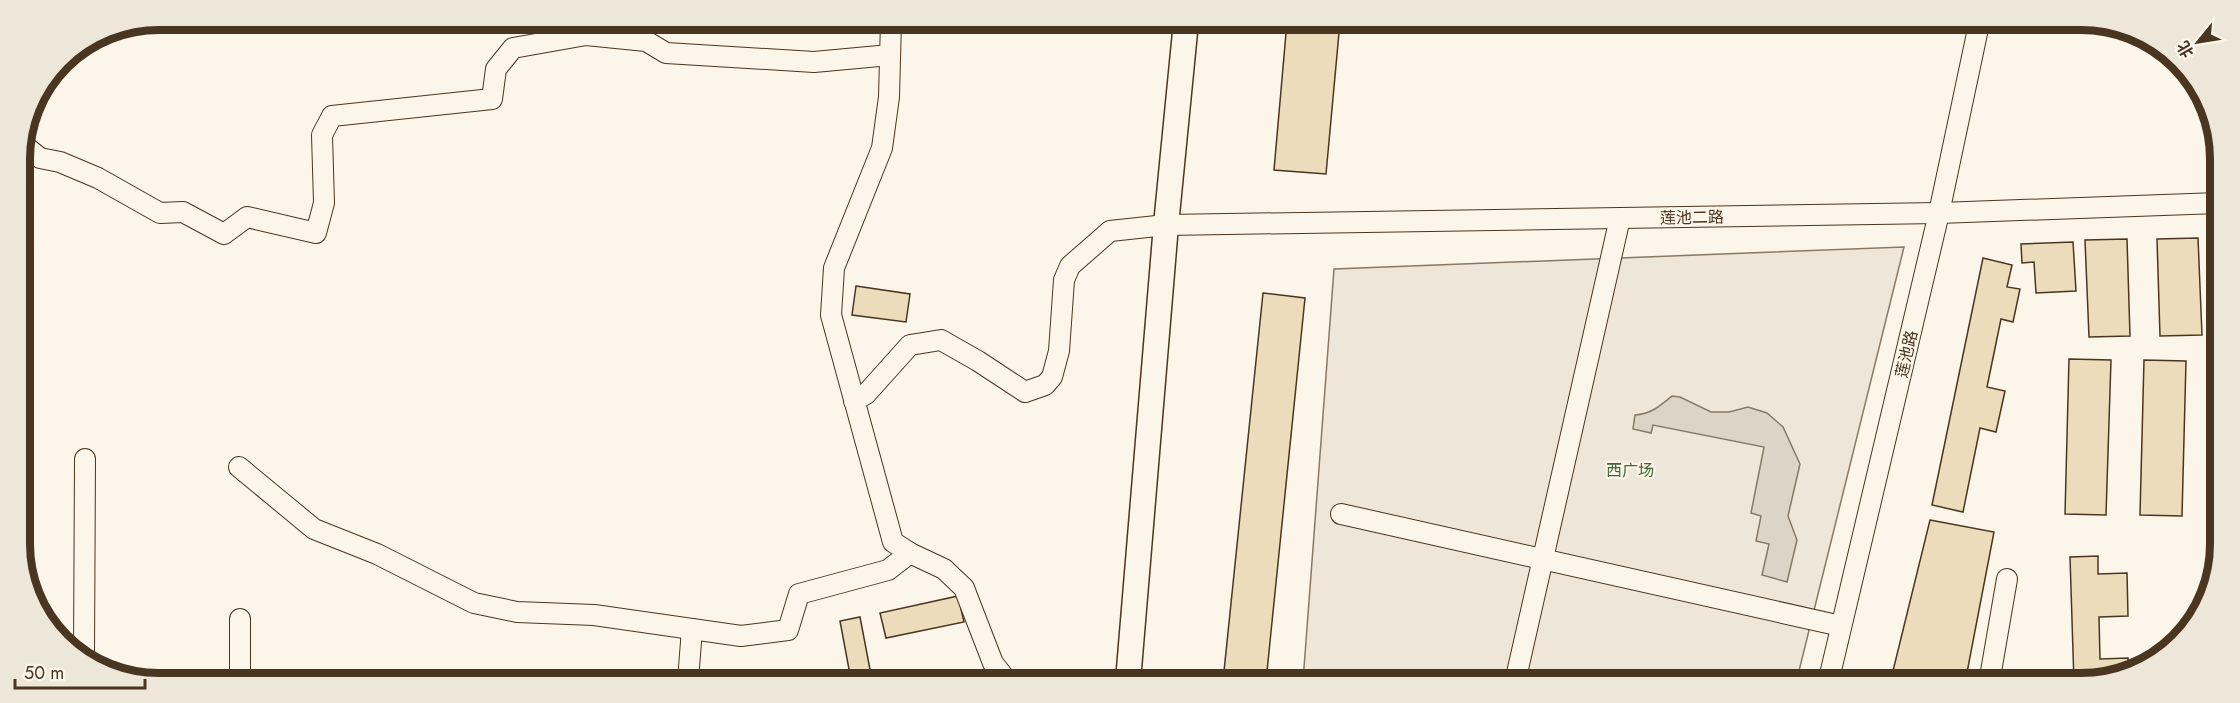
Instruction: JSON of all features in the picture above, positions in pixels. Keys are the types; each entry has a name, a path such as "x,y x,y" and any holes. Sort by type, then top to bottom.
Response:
{"main road":[{"path":"1129,673 1166,225 1185,30"}],"street":[{"path":"891,30 889,97 882,148 834,268 831,315 893,542 944,570 964,588 993,663 1001,673"},
{"name":"莲池路","path":"1830,673 1939,213 1978,30"},
{"path":"30,150 40,158 60,162 98,178 160,213 183,212 224,234 247,217 315,233 324,203 322,135 332,116 492,99 496,69 513,48 586,35 646,41 666,53 814,62 890,55"},
{"name":"莲池二路","path":"854,401 866,394 910,345 941,340 1025,392 1045,386 1052,377 1059,351 1064,280 1070,266 1110,231 1166,225 1939,213 2210,203"},
{"path":"1517,673 1620,218"},
{"path":"84,649 85,459"},
{"path":"239,467 314,528 377,554 474,603 517,612 594,615 741,636 788,630 799,594 888,570 910,553"},
{"path":"1341,514 1841,626"},
{"path":"1991,673 2007,579"},
{"path":"240,619 240,673"},
{"path":"689,673 692,629"}],"green space":[{"name":"西广场","path":"1904,247 1798,673 1304,673 1334,269"}],"shaded area":[{"path":"1672,396 1680,397 1711,412 1729,412 1748,407 1767,413 1783,427 1800,464 1788,516 1797,540 1787,582 1762,575 1769,544 1756,541 1761,516 1751,513 1764,447 1653,425 1651,433 1633,429 1635,415 1651,411"}],"building":[{"path":"1286,30 1339,30 1326,174 1274,170"},
{"path":"2198,238 2202,335 2160,336 2157,239"},
{"path":"2127,239 2130,336 2089,337 2085,240"},
{"path":"2073,242 2076,291 2036,293 2034,262 2022,263 2021,244"},
{"path":"1983,258 2012,265 2007,287 2020,289 2013,322 2001,319 1987,387 2005,391 1996,432 1980,428 1963,512 1932,505"},
{"path":"856,286 910,294 906,322 852,315"},
{"path":"1263,293 1305,298 1267,673 1224,673"},
{"path":"2069,359 2111,360 2106,515 2065,514"},
{"path":"2144,360 2186,361 2182,516 2140,515"},
{"path":"1930,520 1994,532 1967,673 1892,673"},
{"path":"2098,556 2098,574 2127,573 2128,616 2099,617 2100,659 2128,658 2128,664 2098,672 2074,673 2070,557"},
{"path":"958,596 964,622 886,638 880,613"},
{"path":"860,617 871,673 850,673 840,621"}]}
